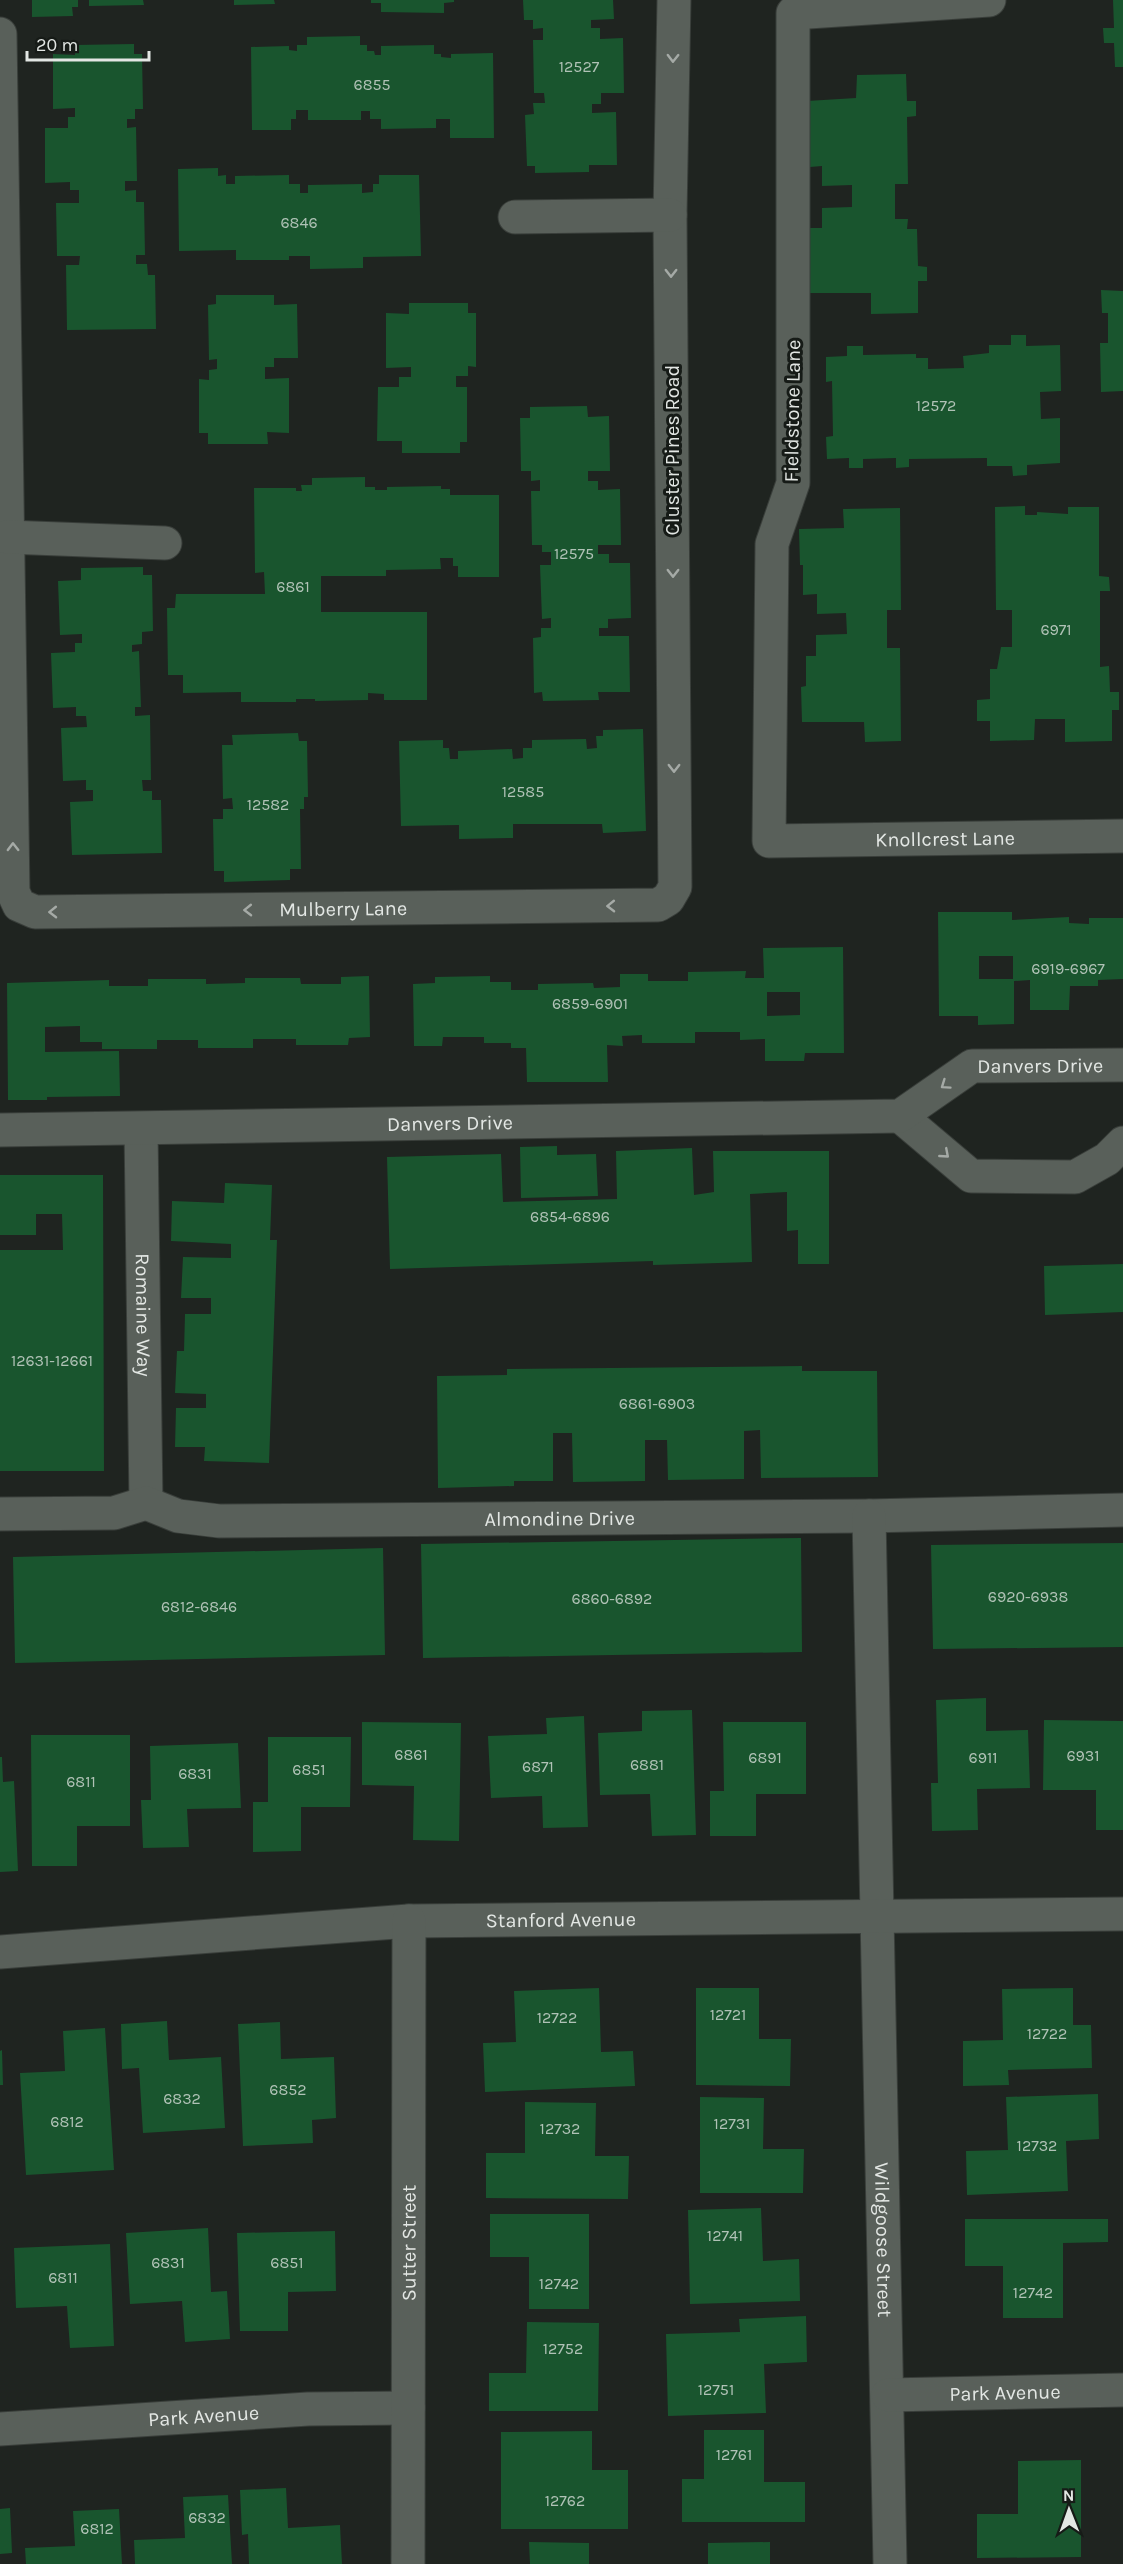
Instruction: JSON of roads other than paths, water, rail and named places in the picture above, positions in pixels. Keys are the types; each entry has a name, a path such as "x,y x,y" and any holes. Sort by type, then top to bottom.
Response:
{"street":[{"name":"Cluster Pines Road","path":"668,899 675,887 670,215 674,0"},
{"name":"Fieldstone Lane","path":"769,841 772,543 793,483 793,13 989,0"},
{"path":"0,34 7,537 165,543"},
{"path":"515,217 670,215"},
{"name":"Mulberry Lane","path":"7,537 13,892 19,905 35,912 658,905 668,899"},
{"name":"Knollcrest Lane","path":"769,841 1123,836"},
{"name":"Danvers Drive","path":"0,1130 900,1116 972,1066 1123,1065"},
{"path":"900,1116 971,1176 1075,1177 1107,1159 1123,1143"},
{"name":"Romaine Way","path":"141,1129 146,1503"},
{"path":"0,1514 114,1513 146,1503"},
{"name":"Almondine Drive","path":"146,1503 178,1516 219,1521 869,1516 1123,1509"},
{"name":"Wildgoose Street","path":"869,1516 890,2564"},
{"name":"Stanford Avenue","path":"0,1952 409,1921 1123,1914"},
{"name":"Sutter Street","path":"408,2564 409,1921"},
{"name":"Park Avenue","path":"888,2395 1123,2390"},
{"name":"Park Avenue","path":"0,2430 308,2409 408,2408"}]}
